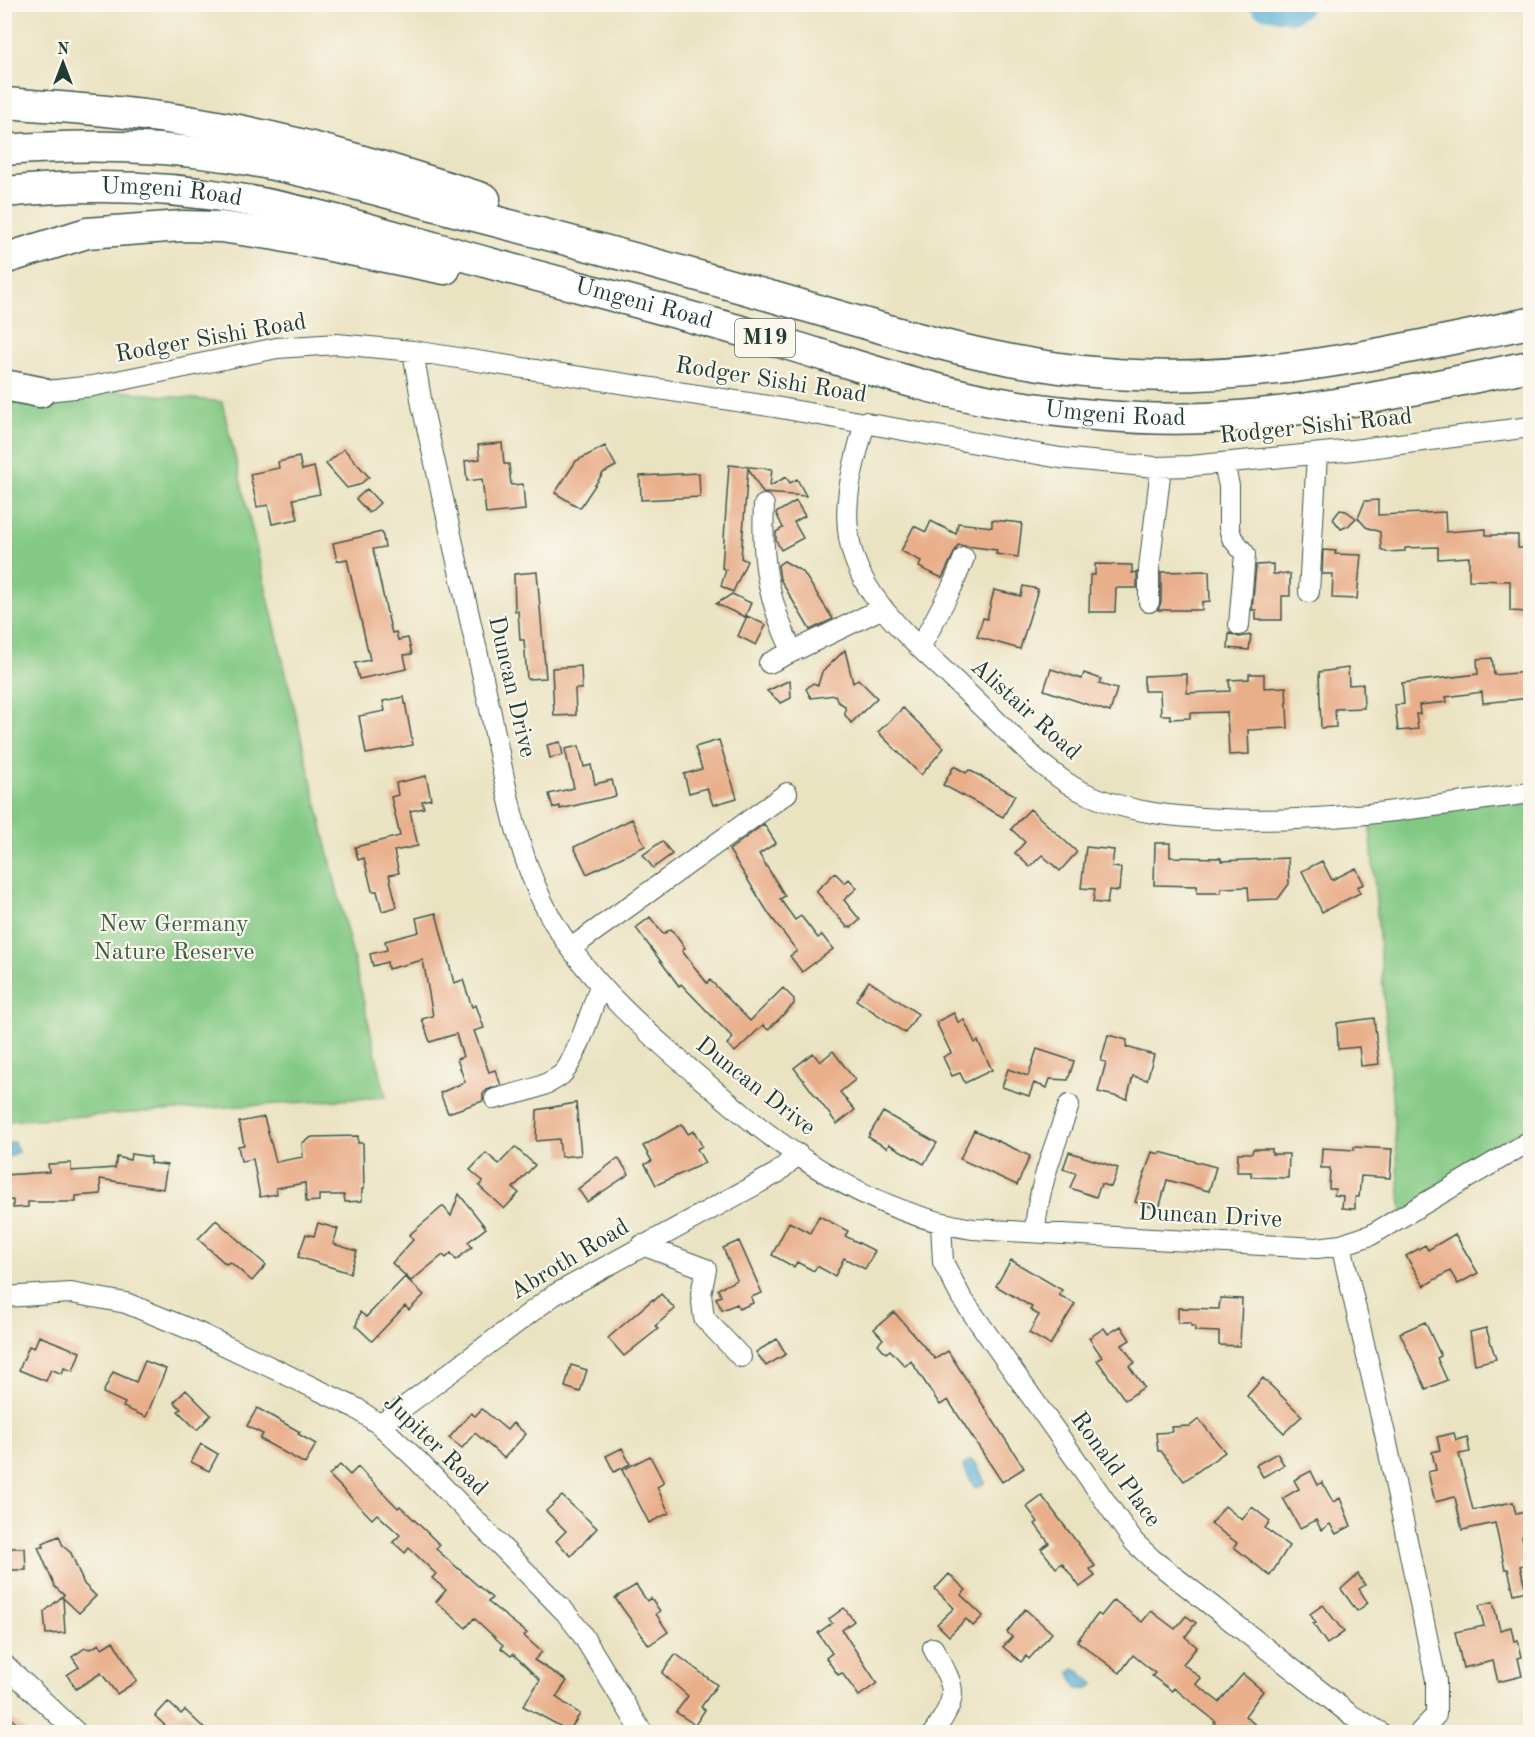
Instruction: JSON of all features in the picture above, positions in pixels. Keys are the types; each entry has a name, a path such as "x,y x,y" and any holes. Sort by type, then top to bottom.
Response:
{"highway":[{"path":"4,103 138,114 218,126 331,153 523,212 644,260"},
{"name":"Umgeni Road","path":"4,150 99,146 228,157 294,169 644,260 950,346 1043,366 1104,373 1161,376 1274,370 1314,365 1530,323"},
{"name":"Umgeni Road","path":"4,192 76,188 151,189 239,199 432,247 968,396 1014,405 1115,417 1204,418 1312,408 1530,366"},
{"path":"4,259 87,233 182,226 220,227 276,235 455,271 773,340"},
{"path":"4,385 40,392"}],"street":[{"name":"Rodger Sishi Road","path":"4,394 93,386 277,348 337,344 413,351 865,422 1060,458 1161,467 1224,464 1317,454 1530,427"},
{"name":"Duncan Drive","path":"413,351 515,823 540,895 571,948 600,986 626,1013 742,1114 798,1154 880,1202 941,1224 1035,1232 1317,1248 1341,1245 1379,1231 1530,1141"},
{"name":"Alistair Road","path":"865,422 848,497 848,532 856,563 883,608 920,648 1058,777 1085,794 1129,809 1184,818 1327,819 1530,793"},
{"path":"1310,592 1317,454"},
{"path":"1224,464 1229,486 1229,528 1232,538 1245,555 1239,625"},
{"path":"1149,602 1149,569 1161,467"},
{"path":"764,505 763,553 768,586 777,618 792,651"},
{"path":"920,648 952,587 964,558"},
{"path":"769,663 883,608"},
{"path":"571,948 787,793"},
{"path":"495,1099 537,1086 561,1075 571,1061 600,986"},
{"path":"1035,1232 1036,1214 1050,1158 1070,1105"},
{"name":"Abroth Road","path":"380,1425 554,1295 777,1173 798,1154"},
{"name":"Ronald Place","path":"941,1224 944,1262 961,1297 1134,1542 1152,1559 1351,1715 1380,1732"},
{"path":"642,1245 706,1269 701,1294 704,1318 741,1357"},
{"path":"1341,1245 1387,1446 1436,1680 1436,1715 1420,1732"},
{"name":"Jupiter Road","path":"4,1297 71,1293 109,1298 135,1306 335,1396 380,1425 565,1612 580,1631 642,1732"},
{"path":"933,1648 949,1676 953,1694 950,1709 934,1732"},
{"path":"4,1664 76,1732"}],"green space":[{"name":"New Germany Nature Reserve","path":"5,379 222,402 386,1097 5,1121"},
{"path":"1530,793 1530,1141 1402,1218 1369,815"}],"water":[{"path":"14,1142 18,1152 5,1159 5,1145"},
{"path":"971,1460 977,1465 985,1483 975,1488 963,1466"},
{"path":"1075,1668 1094,1684 1090,1688 1077,1688 1070,1673"}],"building":[{"path":"502,443 504,464 509,464 511,485 523,484 525,510 486,514 482,479 467,481 465,461 480,459 478,445"},
{"path":"605,446 616,466 603,473 580,508 555,493 576,461"},
{"path":"344,449 369,477 359,485 347,488 326,464"},
{"path":"299,457 302,470 314,467 320,494 293,499 298,519 272,524 268,505 257,507 250,474 279,468 278,462"},
{"path":"729,465 772,469 770,486 786,477 790,483 797,479 806,496 763,493 748,468 741,558 747,561 733,592 721,586 726,570 722,568"},
{"path":"699,473 700,497 641,500 640,476"},
{"path":"367,489 380,503 369,513 356,499"},
{"path":"1378,500 1378,515 1445,512 1446,532 1486,529 1486,535 1518,535 1518,548 1529,548 1528,612 1510,611 1510,581 1469,580 1469,557 1438,559 1438,547 1405,548 1405,551 1386,552 1381,549 1380,532 1366,527 1358,518 1365,501"},
{"path":"796,501 805,516 794,522 803,538 781,550 776,540 776,532 783,528 776,513"},
{"path":"1340,510 1356,518 1341,529 1333,519"},
{"path":"992,520 1022,523 1018,557 996,554 997,550 958,545 942,578 919,567 921,561 901,551 914,526 926,532 931,521 956,534 958,523 992,527"},
{"path":"382,532 385,547 373,549 387,613 392,633 396,632 398,640 408,638 412,654 404,655 407,669 359,679 355,663 370,660 347,559 337,561 333,543"},
{"path":"1323,550 1336,551 1335,554 1361,555 1357,599 1332,598 1333,574 1322,574"},
{"path":"784,561 803,572 833,619 810,630 780,579 778,565"},
{"path":"1095,564 1132,565 1132,573 1137,572 1137,588 1116,588 1115,612 1089,612 1090,575 1095,575"},
{"path":"1273,564 1273,574 1290,574 1290,596 1282,596 1282,620 1256,620 1256,610 1252,610 1256,565"},
{"path":"1209,571 1210,601 1202,602 1202,610 1158,610 1161,602 1161,572"},
{"path":"537,572 546,678 527,679 524,640 520,640 518,611 515,611 514,574"},
{"path":"1023,586 1038,589 1020,649 977,637 983,618 987,619 994,590 1021,596"},
{"path":"732,594 751,603 745,617 716,604"},
{"path":"747,616 766,625 756,645 738,636"},
{"path":"1229,633 1239,637 1251,635 1249,650 1228,648"},
{"path":"845,650 853,683 858,679 877,698 851,723 845,715 845,706 838,702 835,695 811,698 806,689 813,683 818,685 822,672"},
{"path":"1492,658 1494,675 1528,672 1530,698 1483,703 1482,692 1446,697 1447,702 1419,705 1420,714 1416,714 1418,729 1398,731 1395,705 1404,704 1402,683 1478,674 1477,659"},
{"path":"581,666 582,689 575,689 576,715 554,716 552,668"},
{"path":"1348,668 1349,685 1363,684 1364,708 1335,709 1336,727 1321,728 1319,672"},
{"path":"1051,669 1082,679 1084,673 1101,679 1099,684 1117,689 1110,712 1044,690"},
{"path":"1187,674 1187,693 1230,691 1229,680 1249,679 1249,674 1264,674 1264,688 1286,687 1288,728 1248,730 1249,754 1229,755 1227,712 1190,713 1190,718 1170,719 1170,715 1161,715 1160,691 1144,691 1144,676"},
{"path":"790,680 791,698 781,703 767,691"},
{"path":"404,697 413,745 366,754 359,716 385,711 383,701"},
{"path":"903,708 944,748 921,775 878,732"},
{"path":"719,740 737,798 713,805 707,788 689,793 684,774 702,769 695,747"},
{"path":"560,742 563,755 550,758 547,745"},
{"path":"579,746 584,767 591,765 595,784 612,780 616,796 560,809 560,806 553,808 549,794 574,788 565,749"},
{"path":"954,766 966,773 969,770 1015,795 1003,817 943,785"},
{"path":"426,776 431,799 422,801 424,808 410,811 418,846 394,851 399,873 389,875 397,907 382,911 377,891 372,891 364,858 358,860 355,847 400,836 391,797 398,795 396,783"},
{"path":"1030,809 1077,852 1060,871 1042,855 1030,867 1015,853 1025,842 1011,829"},
{"path":"632,819 645,846 587,874 574,847"},
{"path":"764,824 776,843 759,854 785,896 780,899 795,920 801,916 818,938 822,935 833,949 802,972 790,956 797,951 769,914 729,850"},
{"path":"662,841 672,854 653,868 643,855"},
{"path":"1155,843 1170,843 1170,857 1221,858 1221,861 1288,858 1289,884 1278,899 1249,900 1248,887 1221,888 1221,893 1197,893 1197,886 1154,885"},
{"path":"1086,847 1114,850 1112,867 1121,868 1119,891 1109,890 1107,904 1093,902 1095,889 1081,888"},
{"path":"1322,861 1332,880 1356,868 1364,884 1357,887 1360,893 1322,912 1302,871"},
{"path":"835,873 845,883 849,879 857,888 844,900 860,920 852,927 847,927 816,891"},
{"path":"436,913 454,983 463,980 472,1007 476,1005 484,1028 474,1031 489,1072 495,1070 501,1085 487,1090 483,1094 483,1101 448,1113 440,1093 465,1082 457,1059 463,1057 456,1034 430,1042 422,1019 433,1016 423,960 388,969 387,962 373,966 370,954 387,950 385,941 419,932 416,918"},
{"path":"650,917 663,934 671,929 685,948 682,951 707,983 710,980 750,1021 783,988 794,999 794,1004 768,1030 763,1025 735,1052 727,1044 733,1038 681,984 679,986 636,928"},
{"path":"869,981 918,1014 905,1033 856,1000"},
{"path":"954,1013 958,1022 964,1020 975,1043 978,1041 992,1070 965,1083 960,1073 952,1076 943,1057 951,1053 936,1022"},
{"path":"1374,1018 1379,1064 1361,1066 1359,1047 1338,1049 1337,1023"},
{"path":"1108,1035 1127,1040 1126,1047 1154,1055 1147,1080 1133,1076 1127,1099 1098,1092 1106,1062 1101,1061"},
{"path":"1037,1049 1074,1061 1068,1080 1050,1079 1047,1088 1034,1083 1029,1096 1002,1087 1008,1069 1028,1076"},
{"path":"833,1051 855,1080 840,1092 855,1110 837,1124 794,1068 813,1053 820,1062"},
{"path":"576,1103 581,1155 561,1157 559,1139 536,1141 537,1110"},
{"path":"883,1112 937,1143 924,1164 889,1144 887,1148 868,1137"},
{"path":"264,1117 276,1162 303,1157 302,1143 312,1137 358,1136 358,1143 363,1143 362,1201 345,1202 344,1195 319,1195 319,1201 306,1202 305,1183 276,1188 277,1194 260,1197 253,1159 241,1161 238,1146 244,1145 239,1122"},
{"path":"682,1124 688,1134 694,1131 702,1146 697,1149 705,1163 656,1185 645,1164 652,1161 643,1146"},
{"path":"974,1130 1030,1156 1017,1185 960,1159"},
{"path":"515,1147 535,1165 513,1188 519,1193 504,1209 479,1186 483,1181 470,1170 486,1153 499,1164"},
{"path":"1354,1147 1392,1149 1390,1178 1361,1176 1359,1197 1355,1197 1355,1209 1342,1208 1343,1196 1334,1195 1335,1189 1329,1189 1330,1168 1321,1168 1322,1148 1354,1150"},
{"path":"1253,1149 1272,1149 1272,1154 1289,1154 1288,1178 1251,1177 1251,1172 1237,1172 1238,1153 1252,1153"},
{"path":"1069,1152 1118,1168 1111,1187 1101,1184 1096,1197 1070,1188 1076,1173 1063,1169"},
{"path":"1152,1152 1160,1154 1160,1152 1216,1167 1209,1191 1167,1180 1159,1209 1135,1202"},
{"path":"131,1154 151,1157 150,1163 167,1165 163,1189 100,1179 101,1194 76,1196 76,1202 28,1202 28,1207 13,1208 13,1200 4,1201 4,1175 49,1172 48,1164 71,1163 71,1171 115,1168 117,1157 130,1160"},
{"path":"618,1158 629,1174 587,1202 578,1189"},
{"path":"459,1194 486,1228 468,1242 472,1247 456,1260 451,1253 446,1258 443,1255 411,1281 392,1263 413,1240 409,1235 443,1206 451,1216"},
{"path":"819,1216 848,1231 845,1236 875,1251 865,1269 844,1258 835,1276 817,1266 814,1271 797,1262 794,1267 772,1255 789,1222 810,1233"},
{"path":"216,1220 266,1265 252,1281 230,1262 226,1264 198,1239"},
{"path":"318,1223 338,1229 333,1244 357,1251 350,1273 298,1257 306,1234 314,1236"},
{"path":"1455,1234 1478,1273 1458,1284 1450,1271 1424,1286 1406,1256 1425,1245 1428,1250"},
{"path":"739,1241 762,1293 751,1297 753,1303 739,1309 737,1304 722,1310 716,1298 721,1296 718,1289 737,1280 723,1248"},
{"path":"1011,1260 1062,1290 1059,1295 1075,1304 1050,1345 1029,1333 1039,1315 1030,1310 1032,1307 996,1286"},
{"path":"405,1277 424,1295 409,1310 405,1306 372,1341 356,1326 360,1312 366,1317"},
{"path":"661,1294 675,1309 655,1326 658,1329 624,1356 608,1338"},
{"path":"1220,1298 1242,1299 1240,1346 1219,1345 1219,1332 1195,1331 1195,1326 1191,1326 1191,1323 1178,1323 1178,1308 1219,1309"},
{"path":"894,1312 935,1359 948,1351 1024,1468 1002,1482 948,1400 940,1405 911,1361 905,1366 890,1350 886,1353 878,1344 883,1339 874,1329"},
{"path":"1425,1322 1441,1356 1437,1358 1447,1380 1426,1389 1400,1333"},
{"path":"1121,1326 1130,1340 1122,1345 1135,1363 1129,1366 1144,1387 1125,1400 1097,1360 1102,1357 1089,1338 1104,1328 1108,1334"},
{"path":"1486,1328 1496,1359 1475,1364 1470,1332"},
{"path":"39,1336 80,1352 73,1371 64,1368 62,1374 51,1369 46,1381 19,1370 29,1346 34,1348"},
{"path":"777,1339 786,1354 766,1366 756,1352"},
{"path":"145,1361 166,1369 146,1417 123,1407 125,1403 103,1393 113,1372 136,1382"},
{"path":"571,1365 587,1370 580,1392 565,1387"},
{"path":"1263,1378 1302,1416 1284,1433 1247,1396"},
{"path":"186,1390 211,1415 197,1430 178,1411 181,1409 174,1402"},
{"path":"257,1408 300,1432 298,1434 316,1444 305,1464 260,1439 263,1434 247,1426"},
{"path":"482,1409 507,1430 513,1423 526,1434 504,1458 475,1433 462,1448 449,1438 471,1413 475,1416"},
{"path":"1199,1419 1225,1452 1184,1481 1161,1451 1158,1451 1156,1433 1172,1432 1171,1427 1190,1426"},
{"path":"1454,1433 1456,1440 1467,1437 1470,1452 1459,1454 1473,1510 1513,1502 1516,1514 1525,1512 1530,1534 1522,1536 1528,1564 1520,1566 1526,1591 1514,1594 1508,1569 1505,1569 1495,1523 1462,1530 1455,1497 1435,1502 1428,1472 1436,1470 1432,1452 1440,1450 1437,1437"},
{"path":"201,1444 218,1454 209,1471 191,1462"},
{"path":"622,1448 630,1464 614,1472 606,1456"},
{"path":"1277,1453 1284,1465 1263,1477 1256,1465"},
{"path":"650,1456 664,1483 657,1487 669,1513 649,1523 622,1470"},
{"path":"340,1465 350,1475 358,1467 398,1508 400,1506 440,1545 436,1549 492,1598 488,1602 527,1633 524,1636 542,1652 534,1660 567,1681 556,1697 580,1714 569,1731 523,1706 540,1680 513,1654 511,1656 501,1648 503,1645 474,1618 466,1628 436,1602 446,1590 432,1578 436,1574 409,1548 405,1553 393,1542 400,1535 377,1514 372,1519 329,1475"},
{"path":"1311,1471 1318,1485 1322,1482 1333,1502 1340,1498 1351,1526 1336,1534 1330,1524 1321,1530 1316,1520 1300,1528 1283,1498 1299,1489 1294,1480"},
{"path":"562,1496 597,1528 571,1556 556,1541 566,1531 546,1511"},
{"path":"1042,1496 1095,1566 1090,1569 1095,1576 1080,1587 1062,1563 1056,1568 1041,1549 1049,1543 1035,1524 1038,1522 1027,1507"},
{"path":"1225,1506 1242,1520 1252,1507 1270,1521 1265,1528 1289,1546 1270,1576 1234,1547 1237,1543 1211,1524"},
{"path":"59,1536 63,1546 71,1553 84,1584 96,1596 79,1613 63,1598 65,1633 46,1634 44,1612 64,1595 55,1587 38,1547 44,1547 43,1543"},
{"path":"4,1548 25,1548 26,1570 4,1570"},
{"path":"949,1574 966,1590 961,1595 983,1616 973,1626 966,1619 949,1636 937,1624 954,1608 935,1589"},
{"path":"1358,1574 1365,1585 1359,1589 1368,1603 1357,1611 1341,1589"},
{"path":"636,1585 647,1601 651,1598 660,1611 656,1614 668,1632 649,1645 615,1598"},
{"path":"1114,1600 1142,1622 1151,1611 1175,1629 1186,1616 1196,1623 1185,1637 1197,1647 1183,1664 1201,1678 1196,1684 1219,1702 1243,1674 1263,1691 1245,1716 1264,1732 1225,1732 1174,1688 1172,1691 1152,1676 1155,1673 1133,1655 1120,1673 1077,1641 1098,1614 1101,1616"},
{"path":"1493,1602 1500,1630 1511,1627 1514,1641 1518,1640 1522,1657 1518,1658 1522,1676 1498,1682 1493,1661 1463,1668 1455,1632 1484,1626 1479,1605"},
{"path":"1323,1605 1344,1632 1327,1644 1313,1624 1316,1623 1310,1614"},
{"path":"844,1608 854,1621 842,1630 877,1683 859,1696 842,1673 838,1675 826,1658 832,1653 818,1633 832,1623 829,1619"},
{"path":"1025,1609 1052,1633 1029,1659 1026,1656 1021,1662 1003,1647 1012,1637 1007,1632"},
{"path":"113,1641 137,1681 117,1694 101,1673 76,1689 67,1675 79,1667 72,1657 85,1648 91,1649 99,1644 102,1648"},
{"path":"676,1654 717,1685 701,1707 705,1710 695,1725 676,1712 688,1696 662,1673"},
{"path":"168,1702 181,1714 185,1710 208,1732 172,1732 155,1716"},
{"path":"4,1713 27,1732 4,1732"}],"waterway":[{"path":"1264,4 1291,9 1299,4"}]}
